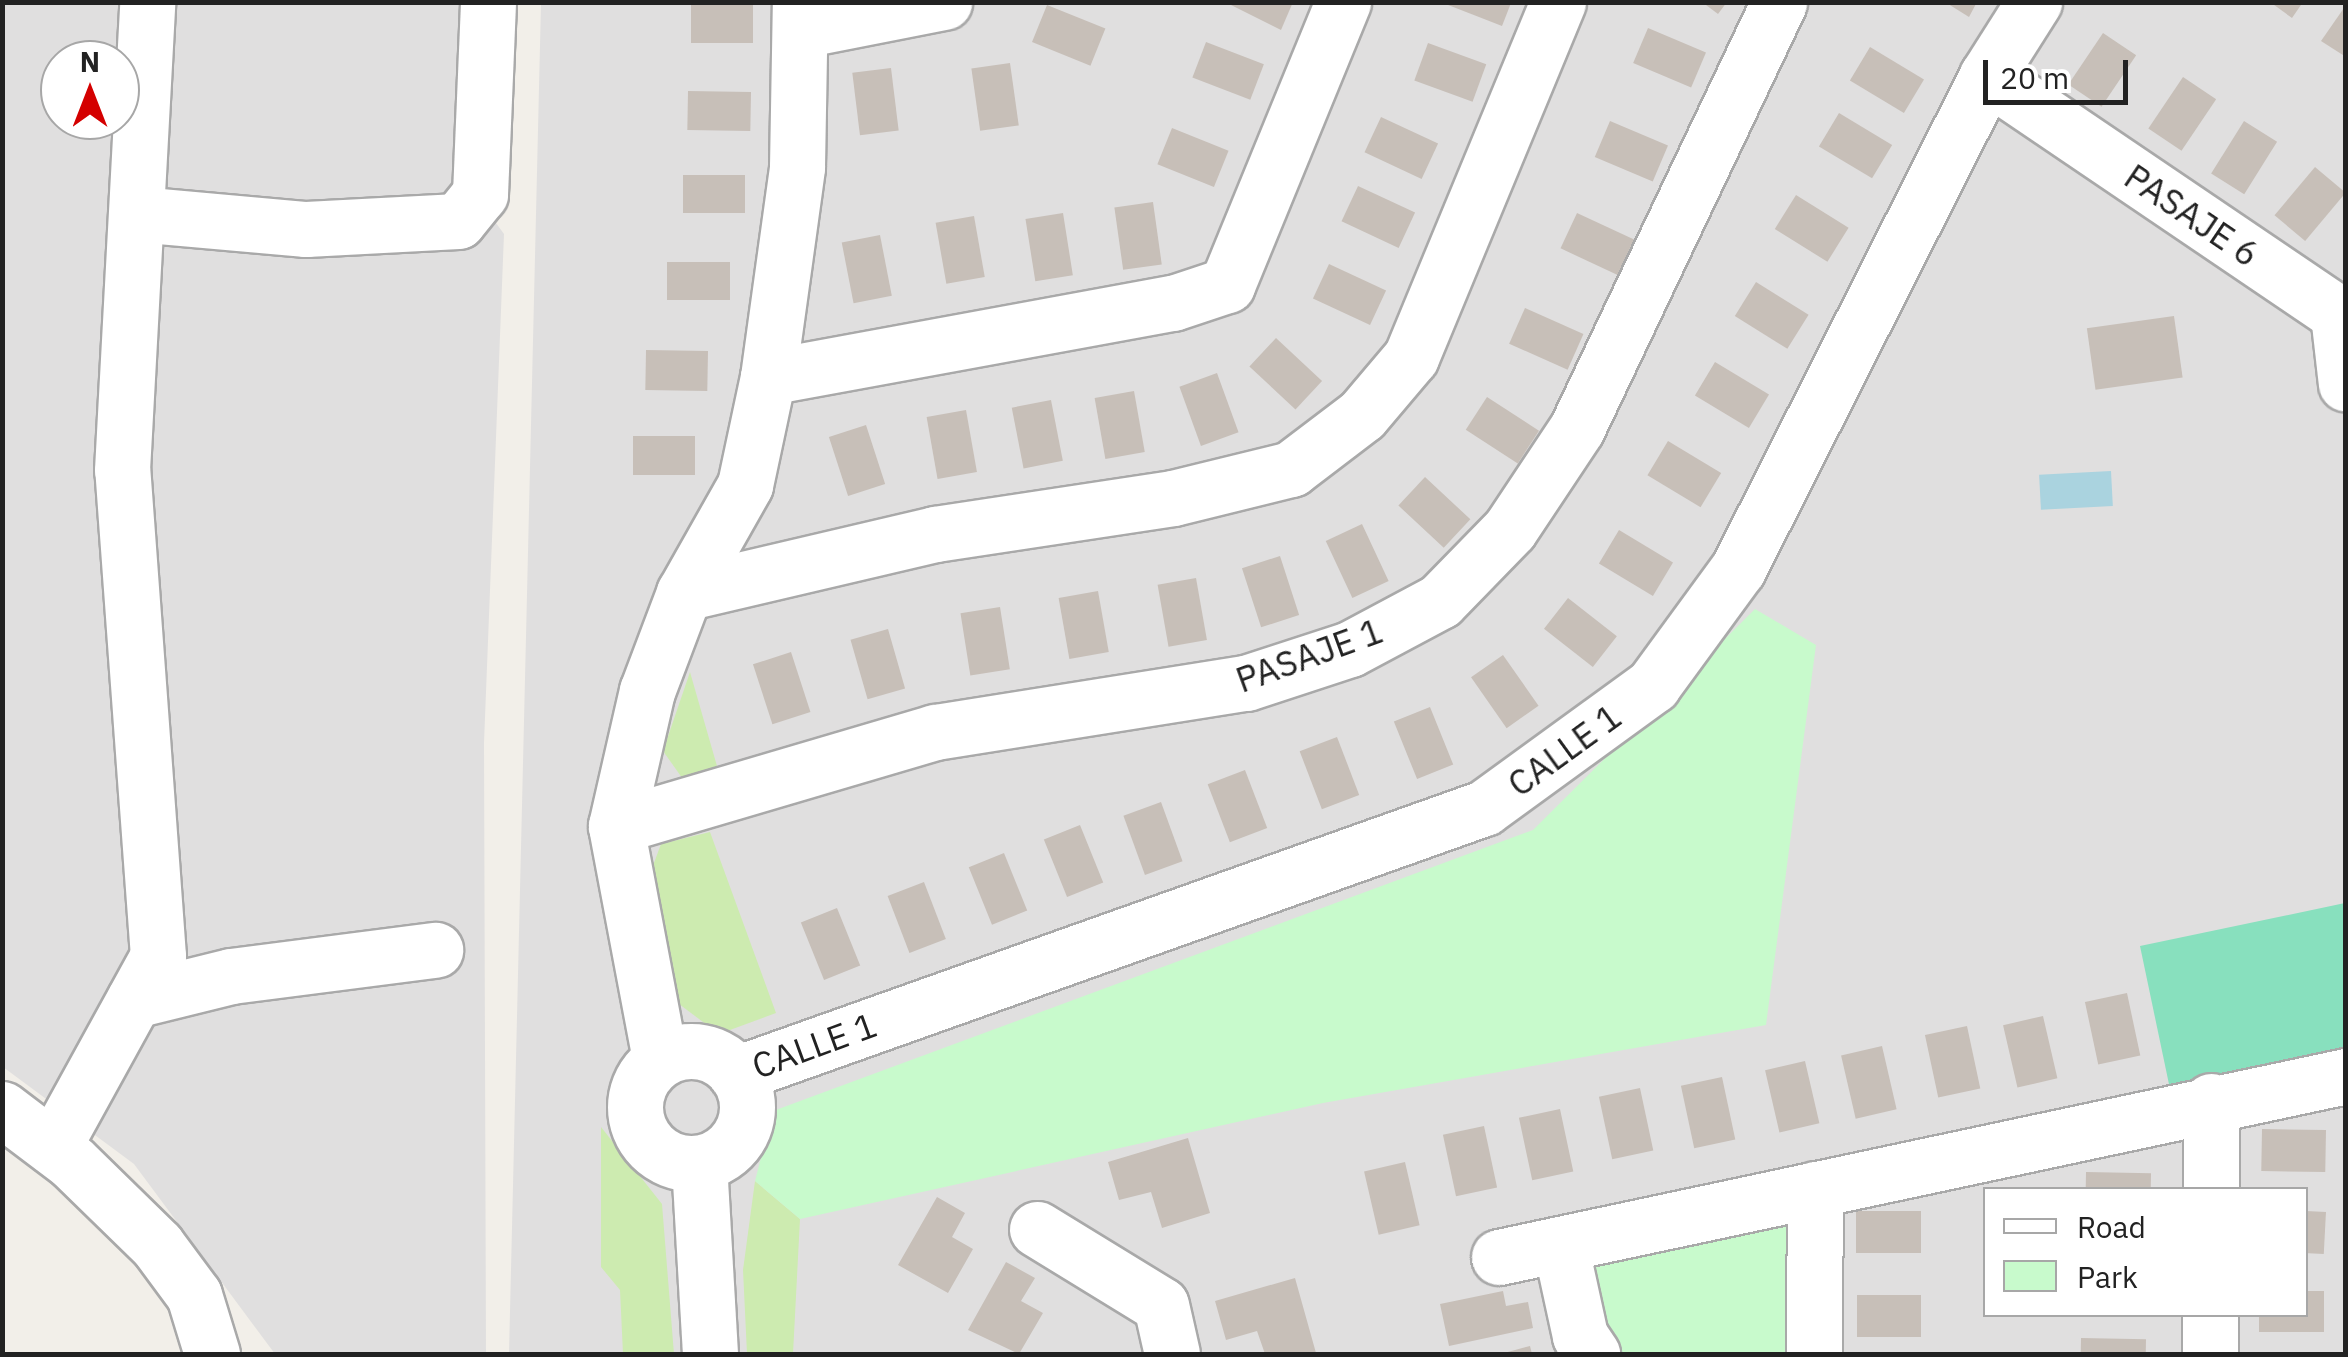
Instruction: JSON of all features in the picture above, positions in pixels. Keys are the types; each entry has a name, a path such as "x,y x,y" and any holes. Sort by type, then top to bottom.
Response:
{"street":[{"path":"53,1147 158,956 122,470 146,2"},
{"path":"137,214 306,228 458,221 480,194 488,2"},
{"path":"660,1060 616,826 647,692 684,593 744,484 768,378 797,167 800,16 944,2"},
{"path":"768,378 1173,302 1228,285 1342,2"},
{"path":"684,593 935,534 1173,498 1291,469 1362,415 1411,357 1558,2"},
{"name":"PASAJE 1","path":"616,826 935,732 1246,683 1350,649 1440,601 1510,529 1578,428 1778,2"},
{"name":"CALLE 1","path":"736,1074 1484,808 1654,685 1738,569 1987,76 2034,2"},
{"name":"PASAJE 6","path":"1987,76 2338,314 2346,384"},
{"path":"134,1000 231,976 435,950"},
{"path":"701,1052 736,1074 746,1100 743,1129 726,1152 699,1163 657,1154 642,1138 635,1095 660,1060 701,1052"},
{"path":"1499,1257 2211,1101 2346,1076"},
{"path":"2210,1187 2211,1101"},
{"path":"2,1109 125,1210 182,1274 212,1354"},
{"path":"699,1163 710,1354"},
{"path":"1814,1354 1815,1189"},
{"path":"1037,1228 1161,1305 1172,1354"},
{"path":"1560,1244 1580,1336 1592,1354"},
{"path":"2210,1317 2210,1354"}],"shaded area":[{"path":"3,3 473,3 467,183 504,234 484,743 486,1354 275,1354 134,1164 3,1067"},
{"path":"541,3 2345,3 2345,1354 509,1354"}],"green space":[{"path":"1755,609 1816,645 1766,1025 1323,1103 800,1219 755,1181 773,1111 1533,830"},
{"path":"690,672 719,773 685,782 663,751"},
{"path":"710,832 776,1013 719,1034 679,1004 648,879 661,844"},
{"path":"2345,903 2345,1053 2170,1089 2140,946"},
{"path":"601,1127 662,1204 674,1354 623,1354 620,1290 601,1267"},
{"path":"755,1181 800,1219 793,1354 747,1354 743,1270"},
{"path":"1788,1222 1795,1354 1617,1354 1604,1335 1590,1264"}],"water":[{"path":"2111,471 2113,506 2041,510 2039,475"}],"building":[{"path":"1225,2 1293,2 1281,30"},
{"path":"1702,2 1727,2 1718,14"},
{"path":"1945,2 1977,2 1969,17"},
{"path":"2270,2 2303,2 2292,18"},
{"path":"1443,3 1511,3 1502,26"},
{"path":"691,5 753,5 753,43 691,43"},
{"path":"1047,5 1105,29 1090,66 1032,42"},
{"path":"2346,5 2346,57 2321,41"},
{"path":"1648,28 1706,53 1691,88 1633,63"},
{"path":"2103,33 2136,55 2101,107 2068,84"},
{"path":"1206,42 1264,64 1250,100 1192,77"},
{"path":"1428,43 1486,64 1473,102 1414,81"},
{"path":"1870,47 1924,79 1904,113 1850,80"},
{"path":"1010,63 1019,125 980,131 971,68"},
{"path":"891,68 899,131 860,135 852,73"},
{"path":"2183,77 2216,99 2181,151 2148,128"},
{"path":"688,91 751,92 750,131 687,130"},
{"path":"1839,113 1892,145 1872,178 1819,146"},
{"path":"1381,117 1438,144 1422,179 1365,152"},
{"path":"1610,121 1668,146 1653,182 1595,157"},
{"path":"2244,121 2277,142 2244,194 2211,174"},
{"path":"1172,128 1229,151 1214,187 1157,164"},
{"path":"2315,167 2346,193 2305,241 2275,215"},
{"path":"683,175 745,175 745,213 683,213"},
{"path":"1358,186 1415,213 1399,248 1342,221"},
{"path":"1796,195 1849,228 1827,262 1775,229"},
{"path":"1153,202 1162,264 1123,270 1114,207"},
{"path":"1063,213 1073,275 1035,281 1025,219"},
{"path":"1577,213 1634,240 1618,275 1561,248"},
{"path":"974,216 985,277 946,284 936,223"},
{"path":"880,235 892,296 854,303 842,242"},
{"path":"667,262 730,262 730,300 667,300"},
{"path":"1329,264 1386,291 1370,325 1313,298"},
{"path":"1756,282 1809,315 1787,349 1735,316"},
{"path":"1525,308 1583,334 1568,370 1509,344"},
{"path":"2174,316 2183,377 2095,390 2087,328"},
{"path":"1276,338 1322,381 1295,409 1249,367"},
{"path":"646,350 708,351 707,391 645,390"},
{"path":"1715,362 1769,394 1749,428 1695,395"},
{"path":"1217,373 1239,432 1201,446 1179,387"},
{"path":"1134,391 1145,452 1105,459 1095,398"},
{"path":"1487,397 1539,431 1518,463 1466,430"},
{"path":"1051,400 1063,461 1024,468 1012,408"},
{"path":"966,410 977,472 938,479 927,417"},
{"path":"866,425 885,484 848,496 829,437"},
{"path":"633,436 695,436 695,475 633,475"},
{"path":"1668,441 1721,473 1701,507 1647,475"},
{"path":"1425,477 1470,519 1444,548 1398,506"},
{"path":"1362,524 1389,581 1352,598 1326,541"},
{"path":"1619,530 1673,562 1653,596 1599,563"},
{"path":"1280,556 1299,615 1261,627 1242,568"},
{"path":"1196,578 1207,640 1169,647 1158,585"},
{"path":"1098,591 1109,652 1069,659 1059,598"},
{"path":"1568,598 1617,636 1593,667 1544,629"},
{"path":"1000,607 1010,669 970,675 960,613"},
{"path":"888,629 905,689 868,699 851,640"},
{"path":"791,652 810,712 772,724 753,664"},
{"path":"1503,655 1539,706 1507,728 1471,677"},
{"path":"1430,707 1453,764 1417,779 1394,722"},
{"path":"1337,737 1359,795 1322,809 1300,751"},
{"path":"1245,770 1267,828 1230,842 1208,784"},
{"path":"1161,802 1183,861 1145,875 1123,816"},
{"path":"1080,825 1103,882 1067,897 1044,840"},
{"path":"1004,853 1027,910 992,925 969,867"},
{"path":"924,882 946,939 909,953 888,896"},
{"path":"837,908 860,965 824,980 801,923"},
{"path":"2127,993 2140,1056 2098,1065 2085,1002"},
{"path":"2043,1016 2057,1078 2017,1088 2003,1025"},
{"path":"1967,1026 1980,1089 1938,1098 1925,1035"},
{"path":"1882,1046 1897,1109 1856,1119 1841,1055"},
{"path":"1805,1061 1819,1123 1779,1133 1765,1070"},
{"path":"1722,1077 1735,1140 1694,1148 1681,1086"},
{"path":"1640,1088 1653,1151 1612,1159 1599,1097"},
{"path":"1560,1109 1573,1172 1532,1180 1519,1118"},
{"path":"1484,1126 1497,1188 1456,1196 1443,1135"},
{"path":"2262,1129 2326,1130 2325,1172 2261,1171"},
{"path":"1188,1138 1210,1213 1162,1228 1151,1192 1119,1200 1108,1162"},
{"path":"1405,1162 1420,1225 1379,1235 1364,1171"},
{"path":"2086,1172 2151,1173 2151,1187 2086,1187"},
{"path":"937,1197 965,1213 952,1237 973,1249 948,1293 898,1265"},
{"path":"1856,1211 1921,1211 1921,1253 1856,1253"},
{"path":"2308,1211 2326,1212 2324,1254 2308,1253"},
{"path":"1006,1262 1035,1278 1021,1301 1043,1313 1019,1354 968,1330"},
{"path":"1295,1278 1316,1353 1265,1354 1257,1331 1226,1340 1215,1301"},
{"path":"1503,1291 1506,1306 1528,1302 1533,1328 1449,1346 1440,1304"},
{"path":"2308,1291 2324,1291 2324,1332 2259,1332 2259,1317 2308,1317"},
{"path":"1857,1295 1921,1295 1921,1337 1857,1337"},
{"path":"2081,1338 2146,1339 2146,1354 2081,1354"},
{"path":"1530,1346 1532,1354 1504,1353"}]}
